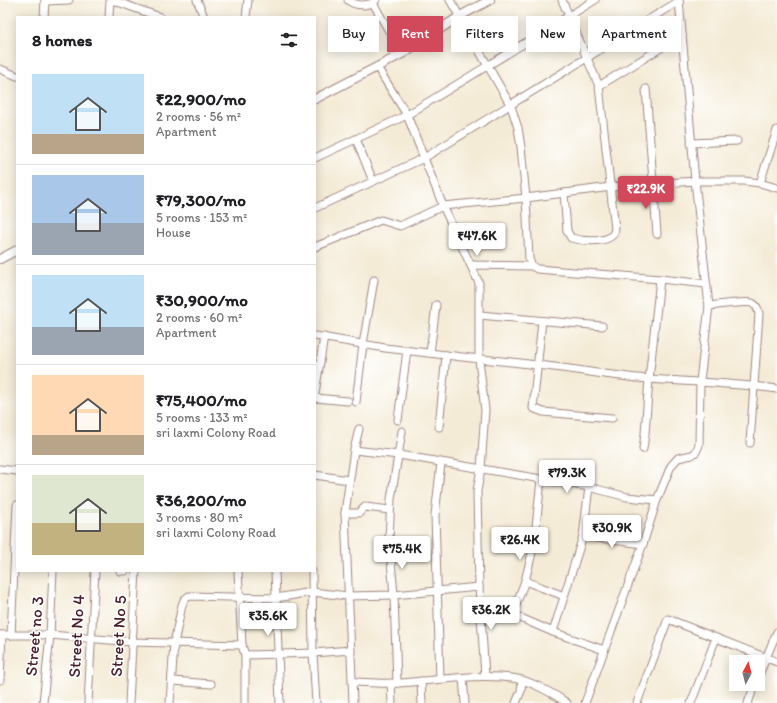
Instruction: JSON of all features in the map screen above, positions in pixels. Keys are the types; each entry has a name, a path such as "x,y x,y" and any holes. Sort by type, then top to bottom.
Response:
{"street":[{"path":"44,16 44,0 69,0"},
{"path":"109,16 111,0 157,16"},
{"path":"196,0 204,16"},
{"path":"246,16 248,0"},
{"path":"348,0 352,4 357,5 375,1 402,54"},
{"path":"450,0 460,16 490,0"},
{"path":"562,0 569,16 595,0"},
{"path":"316,208 424,158 511,106 679,1 695,181 709,306 700,381 698,449 692,455 678,458 671,466 657,500 643,544 585,703"},
{"path":"316,98 402,54 451,22"},
{"path":"599,86 682,35"},
{"path":"564,193 567,231 571,238 580,240 606,239 612,237 615,233 615,229 599,86 580,42"},
{"path":"316,158 407,116 526,43"},
{"path":"480,52 511,106 518,128 522,147 530,258 532,266"},
{"path":"377,68 407,116 443,206 479,283 480,360 485,410 481,470 477,491 479,587 485,676"},
{"path":"0,69 16,76"},
{"path":"646,89 657,234"},
{"path":"760,183 777,130"},
{"path":"356,139 373,181"},
{"path":"692,143 737,141"},
{"path":"316,247 381,220 400,226 443,206 526,198 611,187 695,181 760,183 777,188"},
{"path":"0,259 16,251"},
{"path":"470,265 532,266 537,269 706,284"},
{"path":"643,449 660,279"},
{"path":"356,402 363,344 374,280"},
{"path":"709,306 753,303 757,307 760,314 750,443"},
{"path":"430,353 436,305"},
{"path":"480,315 602,326"},
{"path":"542,321 533,404 534,408 536,410 612,418"},
{"path":"316,336 480,360 537,365 649,379 700,381 777,389"},
{"path":"316,387 324,337"},
{"path":"398,420 407,350"},
{"path":"439,427 446,355"},
{"path":"316,398 348,401"},
{"path":"353,703 345,513 354,450 359,429"},
{"path":"392,703 394,683 394,594 389,538 390,510 402,431"},
{"path":"354,450 399,455 589,487 627,496 657,500"},
{"path":"440,679 435,515 442,463"},
{"path":"0,469 16,471"},
{"path":"316,475 349,480"},
{"path":"542,480 534,545 525,581 514,607 514,614 554,632 604,650"},
{"path":"554,632 583,536 589,487"},
{"path":"345,513 359,513 365,508 370,507 390,510"},
{"path":"11,635 16,527"},
{"path":"583,536 643,544"},
{"name":"Street no 3","path":"43,703 50,634 54,572"},
{"name":"Street No 4","path":"88,703 95,572"},
{"name":"Street No 5","path":"129,703 136,572"},
{"path":"238,572 242,645 245,655 245,703"},
{"path":"275,572 280,703"},
{"path":"312,572 313,653 316,703"},
{"path":"525,581 564,596"},
{"path":"170,703 174,643 184,600 189,596 276,598 312,592 348,596 479,587"},
{"path":"637,703 668,619 777,662"},
{"path":"766,657 777,632"},
{"path":"0,680 1,635 50,634 133,642 242,645"},
{"path":"691,703 716,638"},
{"path":"245,655 278,655 351,650"},
{"path":"353,682 394,683 485,676 512,678 522,680 538,687 567,703"},
{"path":"463,678 465,703"},
{"path":"516,703 521,691 522,680"},
{"path":"172,681 211,684"},
{"path":"422,681 422,703"},
{"path":"748,703 752,691"}]}
